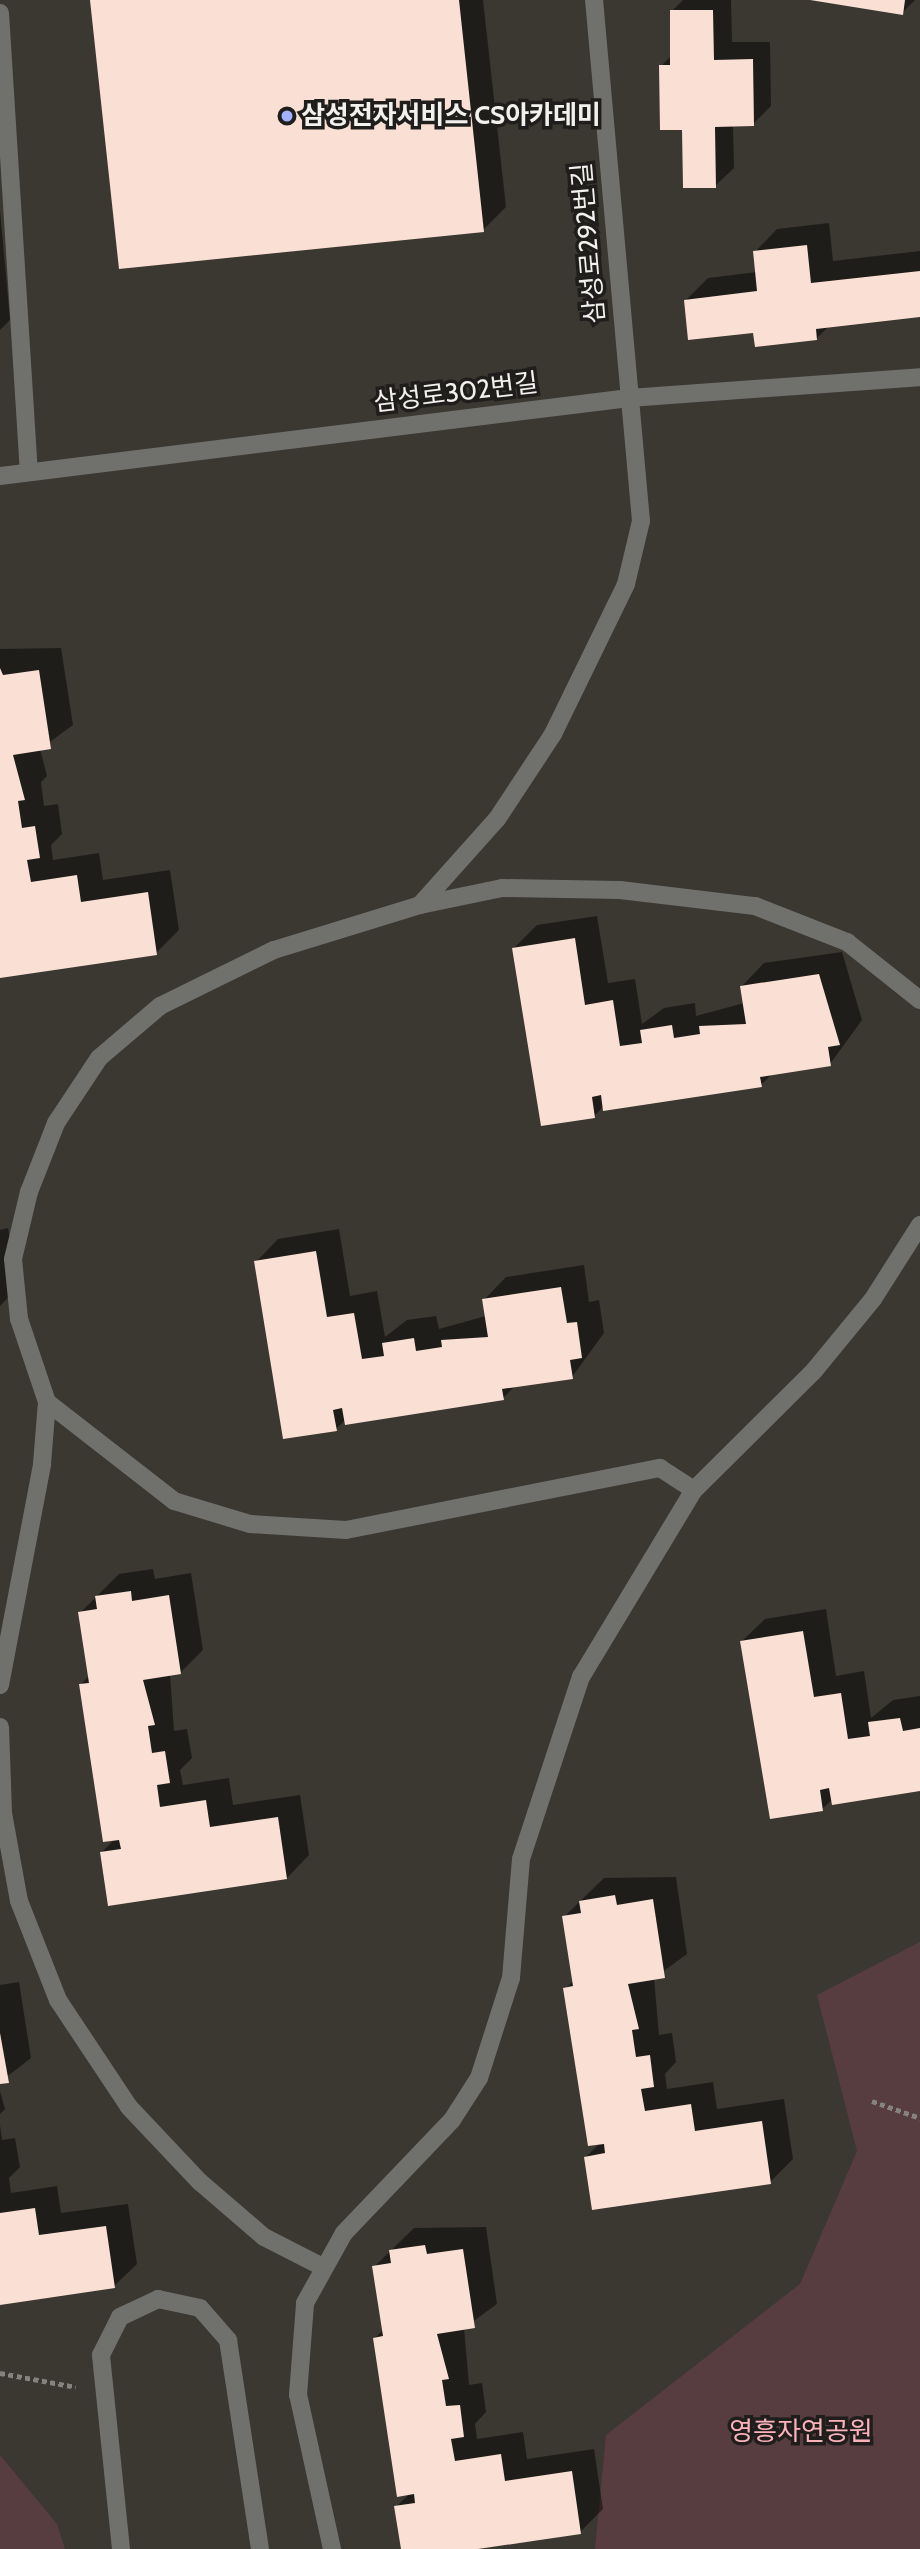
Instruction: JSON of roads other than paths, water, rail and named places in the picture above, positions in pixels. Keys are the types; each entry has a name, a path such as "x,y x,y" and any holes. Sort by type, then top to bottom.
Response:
{"street":[{"name":"삼성로292번길","path":"420,905 497,819 552,734 626,584 641,521 594,0"},
{"path":"0,13 29,471"},
{"name":"삼성로302번길","path":"0,476 629,398 920,377"},
{"path":"0,1685 42,1464 47,1402 19,1319 13,1259 29,1192 57,1123 99,1058 160,1006 274,950 420,905 515,888 620,890 755,906 847,942 920,1000"},
{"path":"332,2549 298,2395 305,2303 344,2233 452,2120 479,2078 511,1978 522,1859 550,1759 581,1677 694,1490 813,1372 873,1300 920,1225"},
{"path":"47,1402 174,1501 250,1524 346,1531 660,1468 694,1490"},
{"path":"0,1727 3,1813 19,1901 58,2000 129,2107 200,2182 264,2237 323,2267"},
{"path":"121,2549 101,2355 120,2317 158,2299 200,2308 228,2340 260,2549"}],"place":[{"name":"삼성전자서비스 CS아카데미","path":"287,116"}],"park label":[{"name":"영흥자연공원","path":"801,2432"}]}
